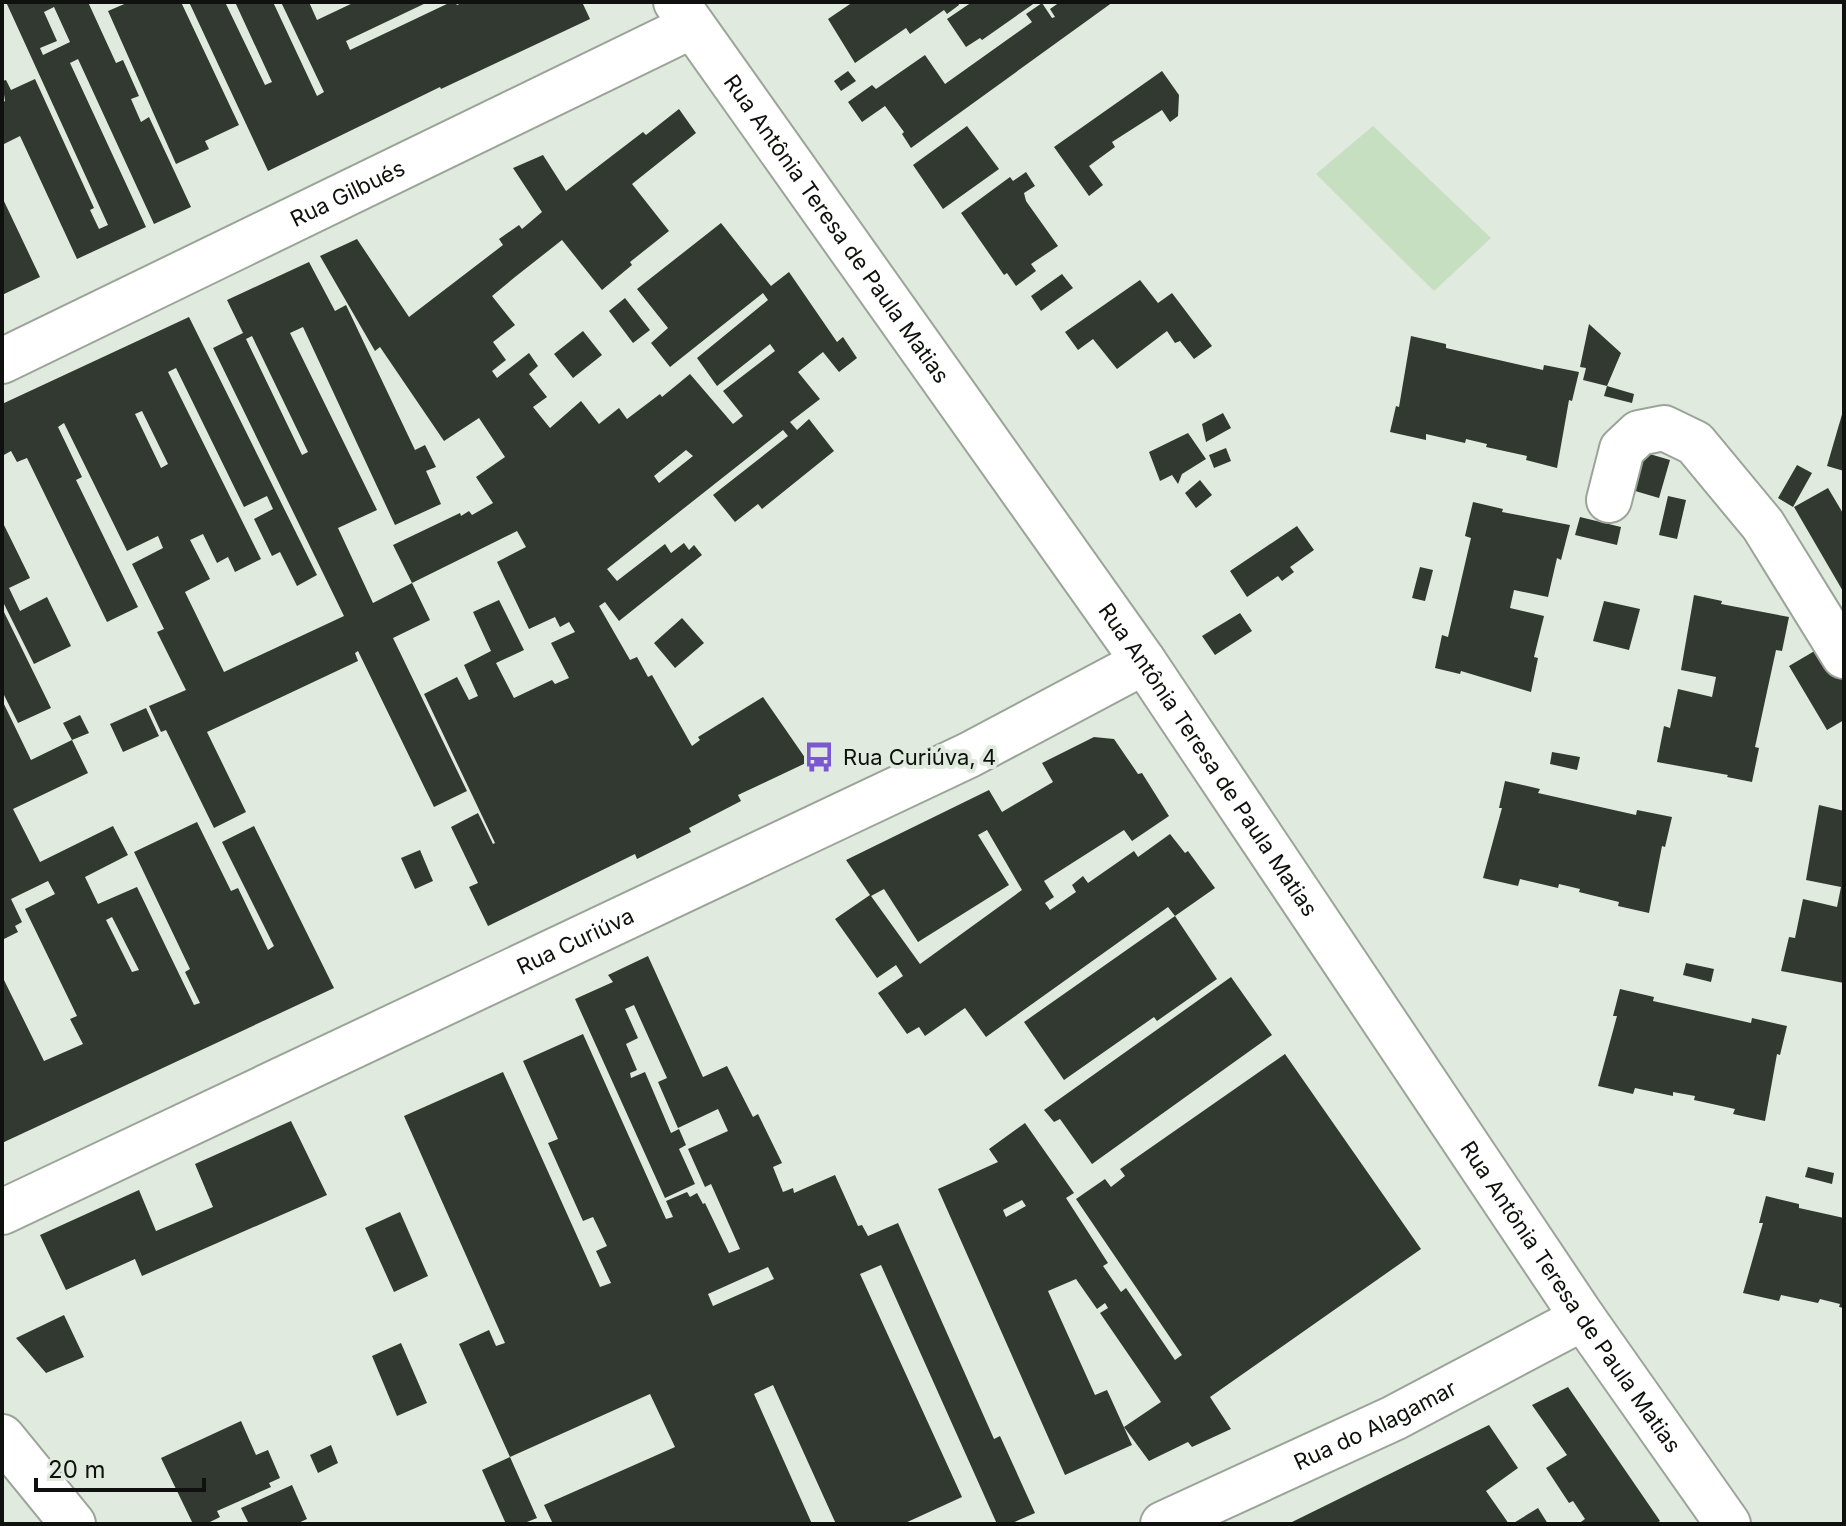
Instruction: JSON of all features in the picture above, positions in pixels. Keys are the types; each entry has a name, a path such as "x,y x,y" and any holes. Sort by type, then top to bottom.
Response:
{"street":[{"name":"Rua Gilbués","path":"2,361 684,14"},
{"name":"Rua Antônia Teresa de Paula Matias","path":"684,14 1144,662 1583,1318 1728,1524"},
{"path":"1609,500 1622,449 1639,433 1664,428 1695,443 1763,525 1844,656"},
{"name":"Rua Curiúva","path":"2,1212 969,755 1144,662"},
{"name":"Rua do Alagamar","path":"1163,1524 1394,1418 1583,1318"},
{"path":"2,1437 73,1524"}],"green space":[{"path":"1373,126 1491,238 1434,291 1316,174"}],"building":[{"path":"6,2 88,2 116,63 123,60 139,96 131,99 141,122 149,117 191,207 154,224 78,59 70,63 146,227 77,259 20,136 2,145 2,103 5,101 2,81 6,80 11,90 35,79 94,208 90,210 99,229 108,225","holes":["54,7 70,42 43,55 40,48 57,41 44,12"]},
{"path":"129,2 181,2 239,125 205,141 209,149 176,164 108,11"},
{"path":"189,2 225,2 265,85 272,82 235,2 273,2 317,96 324,92 281,2 309,2 317,20 355,2 428,2 346,41 350,50 451,2 457,5 464,2 582,2 590,19 440,87 268,171"},
{"path":"853,2 958,2 959,5 947,14 944,10 910,34 906,28 855,63 828,19"},
{"path":"972,2 1036,2 982,40 980,38 966,47 947,19"},
{"path":"1060,2 1113,2 911,148 902,134 904,132 885,106 862,122 848,102 872,85 876,89 925,55 945,84 1032,22 1026,14 1042,3 1052,18 1055,17 1050,9"},
{"path":"848,71 856,81 841,91 834,81"},
{"path":"1162,71 1179,95 1178,116 1170,122 1162,110 1112,142 1115,147 1089,166 1103,185 1089,196 1054,147"},
{"path":"679,109 696,133 632,184 669,231 630,262 632,265 602,290 562,240 515,277 492,296 515,325 493,342 506,360 492,371 497,378 529,353 538,366 529,374 547,397 533,407 550,428 581,401 599,424 619,408 627,419 660,394 662,397 690,374 733,424 743,416 723,391 775,351 770,344 717,386 697,358 768,300 763,293 670,367 651,343 668,328 637,289 721,223 771,286 789,272 837,342 843,337 857,358 839,372 823,352 798,372 820,399 790,422 797,430 809,419 834,451 762,509 758,504 735,522 713,495 788,436 783,430 607,569 617,581 665,544 671,553 684,543 689,550 694,545 702,555 619,621 605,602 599,606 630,660 637,657 648,677 652,675 692,746 700,740 698,737 763,697 808,762 738,795 741,801 689,828 691,832 637,859 635,854 488,926 469,887 478,883 451,827 478,813 495,843 424,694 457,677 469,700 478,696 464,665 491,651 473,612 499,600 524,650 496,663 514,698 552,680 555,684 569,678 551,643 575,632 569,622 560,627 555,617 529,629 497,562 526,547 517,531 412,583 393,545 460,513 461,516 469,511 472,515 493,503 476,477 505,457 479,418 444,441 380,347 375,351 320,256 357,239 409,317 503,245 499,239 519,225 522,229 542,212 513,168 543,155 566,191 643,132 646,135","holes":["686,450 693,456 659,483 654,476"]},
{"path":"967,126 999,169 943,209 913,165"},
{"path":"1026,172 1035,186 1024,193 1026,201 1058,246 1031,264 1036,271 1016,286 1007,273 1004,275 961,213 1010,177 1013,181"},
{"path":"2,197 40,277 2,295"},
{"path":"309,262 335,311 346,305 415,450 425,445 436,467 426,471 441,504 395,525 303,327 290,333 377,510 338,528 373,603 412,583 430,620 393,638 467,791 434,807 358,651 355,653 358,661 207,732 246,812 214,828 166,730 161,732 149,706 186,690 157,632 164,629 132,564 163,548 158,536 127,551 64,423 58,427 82,477 76,480 138,607 107,622 27,458 17,462 11,451 2,456 2,404 189,317 317,575 297,586 280,552 272,556 254,519 273,509 267,496 244,507 176,368 168,372 261,559 235,572 228,557 217,563 203,534 190,540 210,579 185,592 224,672 344,616 213,348 243,333 227,300","holes":["252,336 308,452 302,455 246,339","142,411 168,464 161,468 135,414"]},
{"path":"1062,274 1073,288 1041,311 1031,296"},
{"path":"1140,280 1158,303 1172,293 1212,346 1194,359 1180,341 1175,343 1167,331 1117,369 1093,339 1078,350 1065,332"},
{"path":"625,298 650,330 633,343 609,311"},
{"path":"1589,324 1621,353 1607,386 1583,380 1586,368 1580,367"},
{"path":"583,331 602,355 573,378 554,354"},
{"path":"1411,336 1446,344 1446,348 1543,370 1544,365 1579,372 1572,401 1569,400 1557,468 1466,439 1465,443 1426,434 1426,440 1390,432 1396,406 1399,407"},
{"path":"1607,386 1634,394 1632,403 1604,396"},
{"path":"1844,411 1844,471 1827,466"},
{"path":"1223,413 1231,428 1206,442 1202,424"},
{"path":"1188,433 1206,459 1182,474 1178,484 1172,475 1160,481 1149,452"},
{"path":"1226,448 1231,461 1214,468 1209,455"},
{"path":"1636,450 1670,460 1659,498 1625,488"},
{"path":"1797,465 1812,473 1793,507 1778,498"},
{"path":"1200,480 1212,495 1196,508 1185,493"},
{"path":"1828,488 1844,515 1844,593 1794,507"},
{"path":"1668,496 1686,500 1677,539 1659,535"},
{"path":"1473,502 1503,509 1502,512 1570,525 1561,560 1557,558 1548,597 1514,590 1510,608 1544,616 1534,657 1538,658 1531,692 1461,671 1460,674 1435,668 1442,635 1448,637 1471,538 1465,536"},
{"path":"1580,517 1621,527 1617,545 1575,535"},
{"path":"2,521 30,578 9,588 20,611 47,597 71,646 34,664 2,600"},
{"path":"1297,526 1314,550 1290,567 1294,572 1282,581 1278,576 1247,597 1230,571"},
{"path":"1420,567 1433,570 1425,601 1412,598"},
{"path":"1694,595 1722,601 1721,604 1789,617 1782,651 1776,650 1755,747 1759,748 1752,782 1657,762 1664,726 1670,728 1678,689 1712,697 1716,677 1681,670"},
{"path":"1604,601 1640,609 1629,650 1593,641"},
{"path":"2,608 51,708 18,723 2,691"},
{"path":"1240,613 1252,631 1215,655 1202,636"},
{"path":"682,618 704,643 675,668 654,643"},
{"path":"1823,646 1844,681 1844,720 1827,730 1789,666"},
{"path":"2,700 31,760 72,740 88,773 13,809 40,862 113,826 128,855 85,877 98,904 137,887 194,1005 200,1003 185,972 190,969 134,852 197,822 231,891 238,888 268,950 274,946 222,842 254,826 334,988 2,1143 2,976 44,1061 83,1044 70,1019 77,1016 25,909 55,894 48,881 11,899 22,922 15,926 18,932 2,940","holes":["112,917 139,970 132,972 106,920"]},
{"path":"146,708 159,736 123,752 110,724"},
{"path":"80,715 89,733 72,740 63,723"},
{"path":"1094,737 1114,739 1138,774 1142,773 1169,816 1132,841 1124,830 1044,881 1054,897 1045,903 1050,910 1076,892 1072,885 1083,876 1088,883 1134,851 1138,857 1170,834 1185,853 1188,851 1215,888 1175,916 1168,907 986,1037 965,1008 925,1036 919,1027 907,1034 878,993 903,976 896,965 877,978 835,919 870,895 846,860 989,790 1002,812 1053,782 1042,763","holes":["987,830 1022,890 920,964 871,896 884,889 918,942 1009,885 978,835"]},
{"path":"1552,752 1580,757 1577,770 1550,764"},
{"path":"1505,781 1540,789 1538,793 1636,815 1637,810 1672,817 1665,847 1662,846 1649,913 1618,906 1619,902 1559,884 1558,888 1520,879 1518,886 1483,878 1502,808 1499,808"},
{"path":"1819,805 1844,811 1844,983 1781,971 1789,937 1795,938 1803,899 1837,907 1841,887 1806,880"},
{"path":"420,850 433,881 415,889 401,858"},
{"path":"1175,916 1217,979 1157,1021 1154,1017 1064,1080 1024,1022"},
{"path":"648,956 703,1077 727,1066 753,1117 758,1114 782,1163 773,1167 783,1192 793,1188 794,1193 835,1175 858,1226 862,1225 868,1236 898,1223 994,1439 1000,1436 1035,1513 1010,1524 997,1524 881,1265 860,1274 962,1497 903,1524 836,1524 773,1385 754,1394 812,1524 553,1524 544,1505 675,1447 650,1394 510,1457 459,1344 489,1330 496,1346 505,1343 404,1116 503,1072 600,1287 611,1283 596,1251 607,1246 593,1217 583,1221 548,1143 558,1139 523,1061 583,1034 666,1219 673,1217 666,1201 687,1192 690,1197 697,1193 729,1253 740,1249 711,1184 705,1187 688,1149 728,1131 718,1109 678,1128 658,1082 667,1078 634,1005 625,1009 638,1038 626,1044 637,1070 630,1073 631,1078 645,1072 671,1133 679,1129 686,1145 679,1149 695,1184 665,1198 575,999 613,982 608,975","holes":["768,1267 774,1279 713,1306 708,1294"]},
{"path":"1686,963 1714,969 1711,982 1683,975"},
{"path":"1231,977 1272,1035 1092,1164 1060,1119 1054,1122 1044,1110"},
{"path":"1620,989 1654,997 1653,1001 1751,1023 1752,1018 1787,1026 1780,1055 1777,1054 1765,1121 1733,1114 1735,1109 1694,1100 1695,1096 1673,1092 1673,1096 1635,1088 1633,1094 1598,1086 1617,1016 1613,1016"},
{"path":"1285,1054 1421,1249 1210,1397 1231,1429 1192,1447 1188,1442 1149,1461 1124,1427 1161,1402 1100,1313 1108,1308 1105,1303 1097,1309 1076,1279 1048,1291 1095,1395 1107,1390 1132,1445 1065,1475 938,1189 998,1162 989,1149 1025,1123 1074,1193 1066,1198 1108,1263 1103,1266 1121,1292 1126,1288 1175,1360 1182,1355 1076,1199 1105,1179 1111,1187 1125,1176 1120,1169","holes":["1022,1200 1026,1206 1006,1217 1003,1210"]},
{"path":"291,1121 327,1195 142,1276 135,1259 66,1290 40,1235 139,1190 156,1231 213,1207 195,1164"},
{"path":"1808,1167 1834,1173 1832,1184 1805,1177"},
{"path":"1766,1196 1799,1204 1799,1208 1844,1218 1844,1308 1820,1299 1818,1303 1781,1295 1779,1301 1743,1293 1763,1223 1759,1223"},
{"path":"400,1212 428,1276 394,1292 365,1228"},
{"path":"64,1315 84,1357 46,1373 16,1338"},
{"path":"401,1343 427,1403 397,1416 372,1356"},
{"path":"1568,1387 1660,1521 1655,1524 1578,1524 1585,1519 1573,1501 1569,1503 1546,1468 1567,1455 1532,1405"},
{"path":"241,1421 256,1455 268,1450 280,1478 269,1483 271,1487 217,1511 220,1517 206,1524 193,1524 161,1458"},
{"path":"1489,1425 1518,1468 1486,1491 1509,1524 1288,1524"},
{"path":"331,1445 338,1463 318,1473 310,1455"},
{"path":"510,1457 537,1518 522,1524 506,1524 482,1470"},
{"path":"292,1485 307,1519 296,1524 249,1524 241,1508"},
{"path":"1538,1508 1548,1524 1512,1524"}],"place":[{"name":"Rua Curiúva, 4","path":"819,757"}]}
